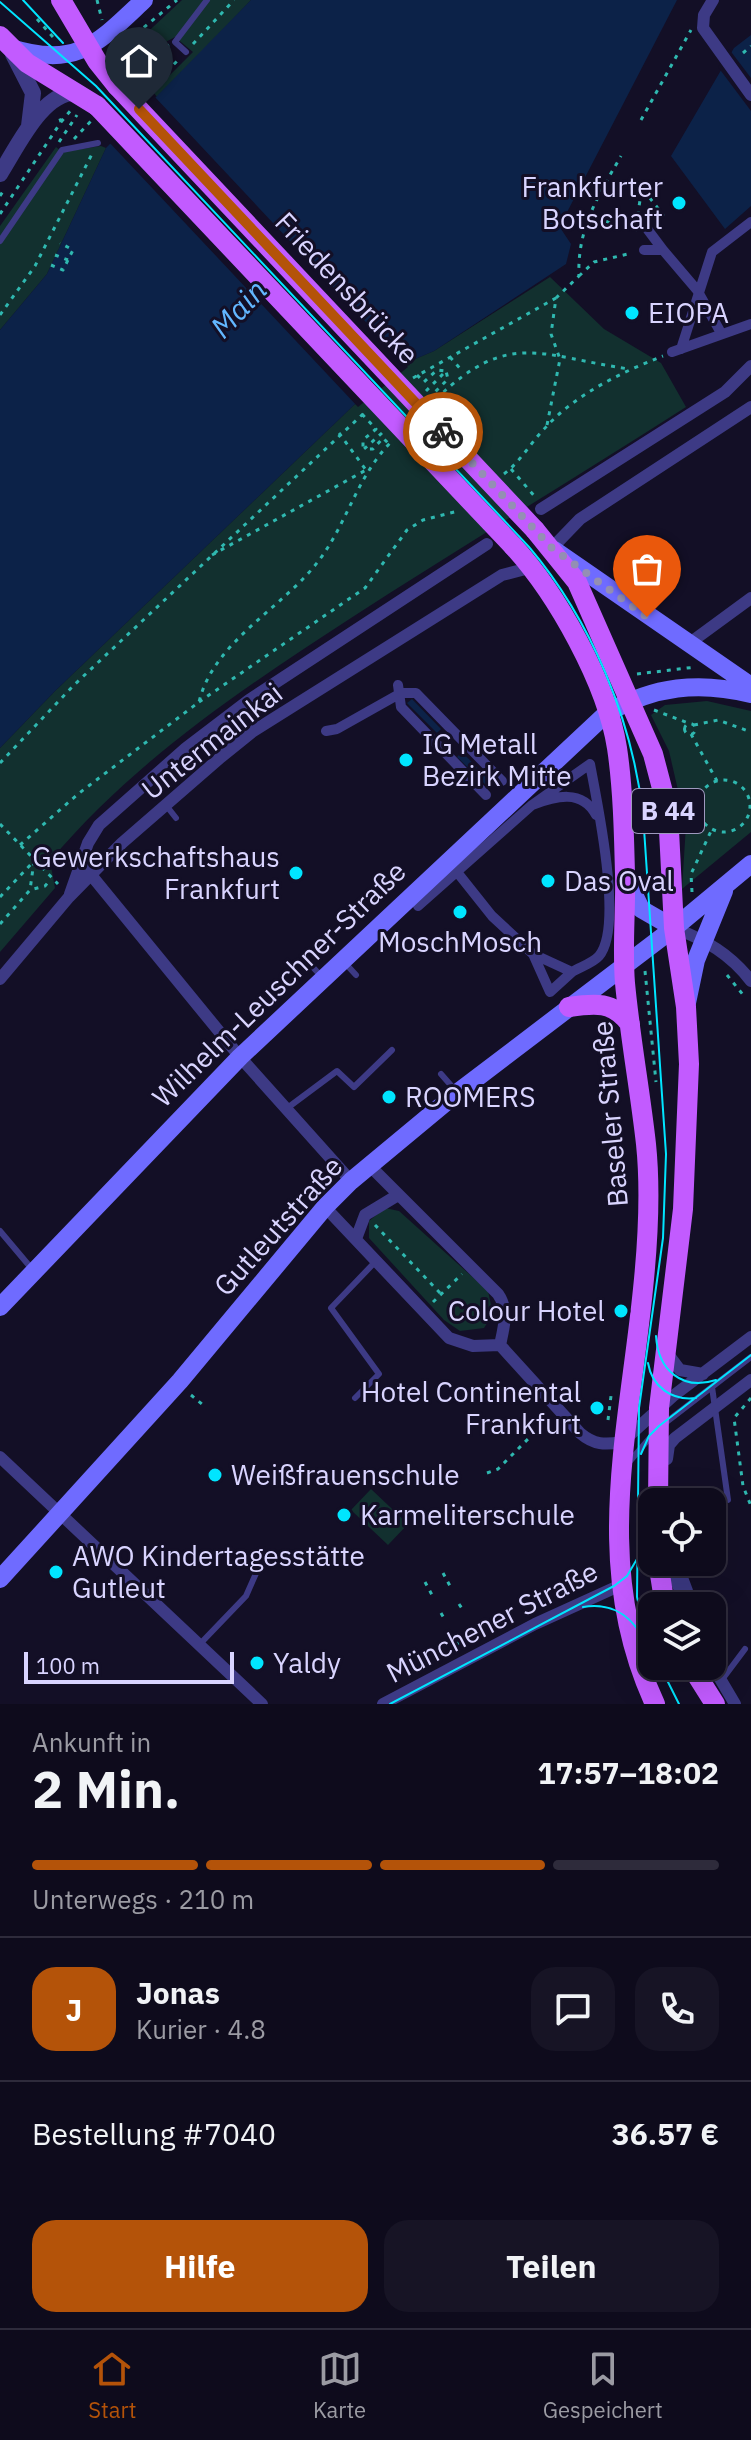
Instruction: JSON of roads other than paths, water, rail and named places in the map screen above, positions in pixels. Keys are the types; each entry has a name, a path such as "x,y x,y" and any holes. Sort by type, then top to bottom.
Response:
{"main road":[{"name":"B 44","path":"61,0 88,46"},
{"path":"6,42 55,57 88,46 144,0"},
{"name":"B 44","path":"6,42 27,63 85,102"},
{"name":"Friedensbrücke","path":"88,46 120,77 552,548"},
{"name":"Friedensbrücke","path":"85,102 533,567"},
{"name":"B 44","path":"552,548 577,582 640,702 668,811 674,928 686,1007 689,1064 685,1181 659,1408 661,1488"},
{"path":"552,548 687,645 751,686"},
{"name":"B 44","path":"533,567 560,608 607,713 617,749 625,875 641,909 650,918 674,928"},
{"name":"Wilhelm-Leuschner-Straße","path":"0,1307 240,1057 341,958 607,713 684,685 705,685 751,694"},
{"name":"Gutleutstraße","path":"0,1579 180,1381 325,1207 351,1181 457,1093 624,963 674,928 751,864"},
{"name":"Baseler Straße","path":"622,1442 643,1291 649,1210 646,1144 624,963 625,875"},
{"path":"686,1007 703,941 725,888"},
{"path":"569,1007 606,1005 622,1014 630,1024"},
{"name":"B 44","path":"622,1442 618,1517 623,1584 632,1644 655,1704"},
{"path":"700,1680 715,1704"}],"street":[{"path":"713,0 704,15 703,28 751,95"},
{"path":"6,42 27,78 33,96 27,131"},
{"path":"0,174 27,131 58,97 72,92 85,102"},
{"path":"751,222 712,252 676,350 751,324"},
{"path":"641,230 663,250 697,290 721,333"},
{"path":"641,251 663,250"},
{"path":"725,392 751,366"},
{"path":"540,505 751,378"},
{"path":"552,548 580,519 751,407"},
{"path":"69,897 80,861 99,825 115,810 217,724 487,544"},
{"name":"Untermainkai","path":"0,979 91,875 165,804 252,732 502,575 533,567"},
{"path":"687,645 751,598"},
{"path":"326,731 337,729 385,703 400,689"},
{"path":"400,689 401,707"},
{"path":"400,689 416,693 502,781"},
{"path":"385,703 401,707 486,795"},
{"path":"441,751 457,734"},
{"name":"Wilhelm-Leuschner-Straße","path":"418,906 455,870 532,805 590,764 601,824"},
{"path":"532,805 553,797 577,797 591,806 601,824 609,937 599,959 550,992 533,954"},
{"path":"80,861 240,1057 351,1181"},
{"path":"455,870 492,916 533,954 576,974"},
{"path":"674,928 735,961 751,981"},
{"path":"370,1166 498,1294 503,1301 505,1321 500,1345"},
{"path":"356,1239 365,1215 398,1195"},
{"path":"325,1207 449,1338 473,1346 500,1345 588,1440 602,1444 622,1442 659,1408 751,1337"},
{"path":"665,1345 670,1361 680,1370 703,1374"},
{"path":"663,1488 669,1445 751,1380"},
{"path":"0,1457 262,1704"},
{"name":"Münchener Straße","path":"383,1704 535,1624 623,1584"},
{"path":"721,1681 735,1704"}],"lane":[{"path":"186,52 175,42 207,0"},
{"path":"0,241 62,150 98,143"},
{"path":"165,804 176,818"},
{"path":"341,958 356,975"},
{"path":"308,962 322,977"},
{"path":"286,1109 337,1071 354,1087 392,1050"},
{"path":"441,1074 457,1093"},
{"path":"0,1231 34,1272"},
{"path":"355,1398 379,1374 331,1308 376,1261"},
{"path":"619,1473 658,1429 751,1357"},
{"path":"712,1387 728,1500"},
{"path":"199,1645 246,1596 261,1562"},
{"path":"721,1681 745,1649"}],"water":[{"name":"Main","path":"251,0 677,0 564,218 561,229 571,244 566,264 434,351 408,362 354,405 55,691 0,748 0,330 47,274 106,148"},
{"path":"751,35 751,206 725,229 671,156 734,48"},
{"path":"412,699 441,729 437,733 407,703"},
{"path":"462,752 491,782 487,786 457,757"}],"tram line":[{"path":"23,0 63,43"},
{"path":"0,2 96,86 529,547 571,606 605,672 629,742 643,814 666,1154 663,1238 639,1408 638,1601"},
{"path":"656,1336 661,1359 674,1375 693,1383 716,1380"},
{"path":"641,1454 649,1436 659,1426 751,1355"},
{"path":"648,1363 650,1372 664,1391 679,1397 696,1398"},
{"path":"390,1704 614,1586 627,1576 637,1559"},
{"path":"583,1607 600,1606 616,1611 638,1630"},
{"path":"667,1680 679,1704"}],"place":[{"name":"Frankfurter Botschaft","path":"679,203"},
{"name":"EIOPA","path":"632,313"},
{"name":"IG Metall Bezirk Mitte","path":"406,760"},
{"name":"Gewerkschaftshaus Frankfurt","path":"296,873"},
{"name":"Das Oval","path":"548,881"},
{"name":"MoschMosch","path":"460,912"},
{"name":"ROOMERS","path":"389,1097"},
{"name":"Colour Hotel","path":"621,1311"},
{"name":"Hotel Continental Frankfurt","path":"597,1408"},
{"name":"Weißfrauenschule","path":"215,1475"},
{"name":"Karmeliterschule","path":"344,1515"},
{"name":"AWO Kindertagesstätte Gutleut","path":"56,1572"},
{"name":"Yaldy","path":"257,1663"}]}
